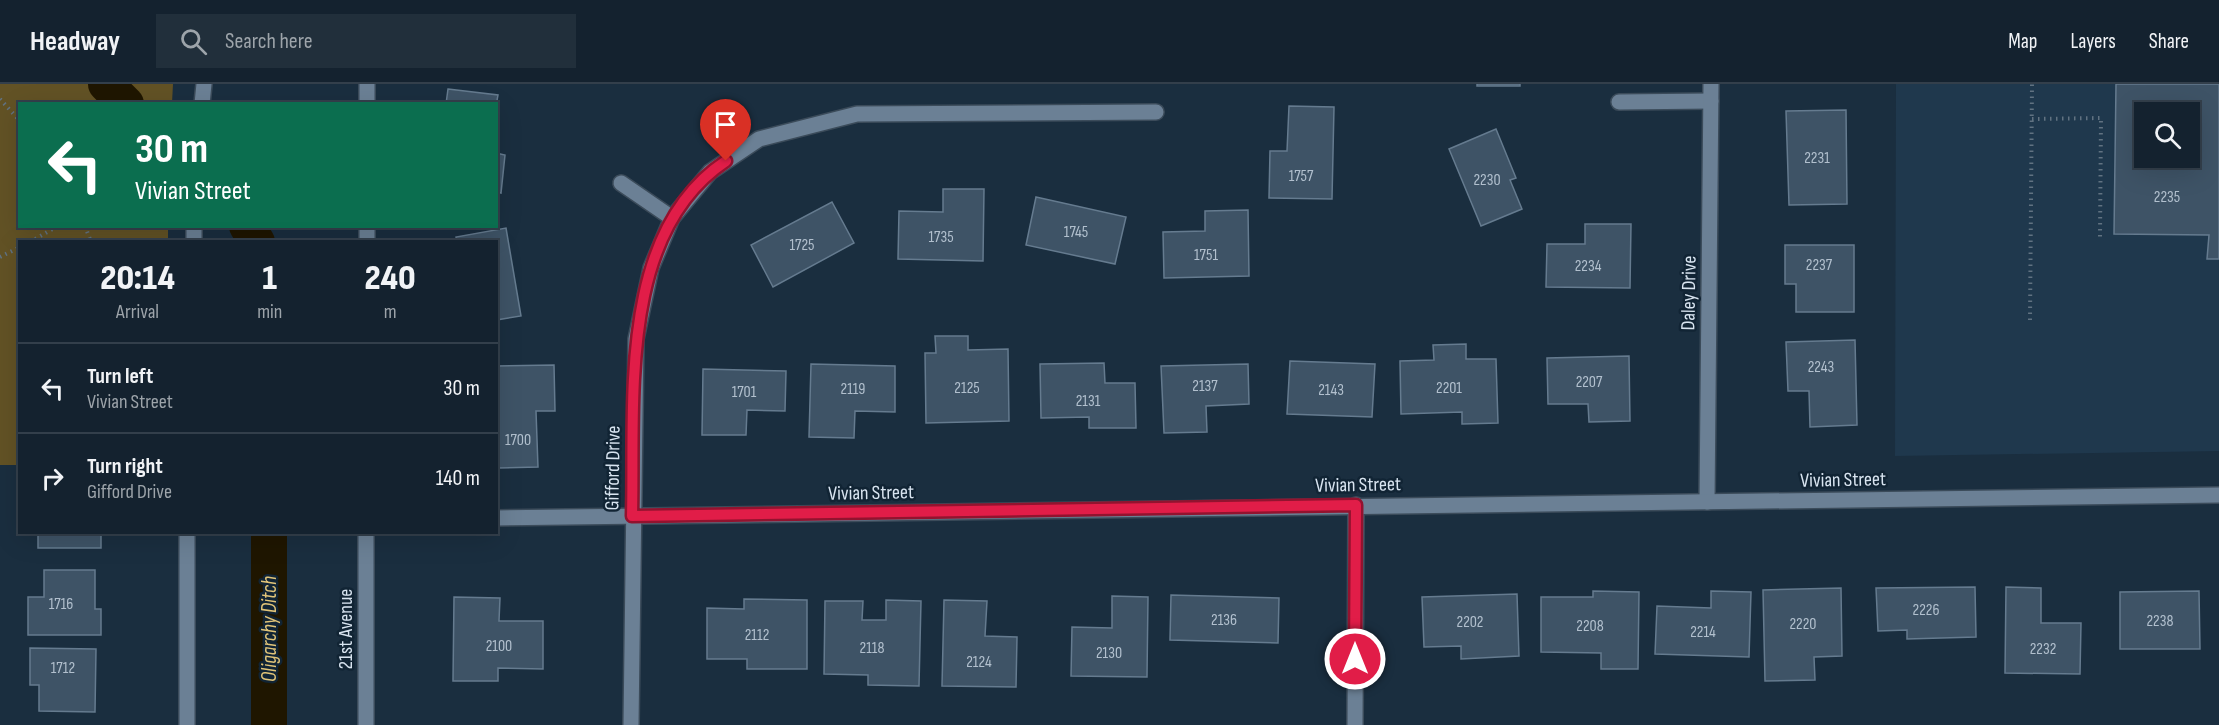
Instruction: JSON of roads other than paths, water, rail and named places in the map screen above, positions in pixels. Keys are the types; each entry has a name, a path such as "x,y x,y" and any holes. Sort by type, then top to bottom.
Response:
{"street":[{"path":"202,102 204,84"},
{"path":"367,84 367,102"},
{"name":"Daley Drive","path":"1707,502 1711,84"},
{"path":"1620,102 1711,101"},
{"name":"Gifford Drive","path":"632,725 632,516 636,339 651,268 672,218 710,172 759,139 857,114 1156,112"},
{"path":"621,183 672,218"},
{"name":"Vivian Street","path":"498,518 2219,495"},
{"path":"1355,725 1356,505"},
{"path":"187,534 187,725"},
{"name":"21st Avenue","path":"366,534 366,725"}],"waterway":[{"name":"Oligarchy Ditch","path":"106,84 124,102"},
{"name":"Oligarchy Ditch","path":"248,228 256,240"},
{"name":"Oligarchy Ditch","path":"269,534 269,725"}]}
